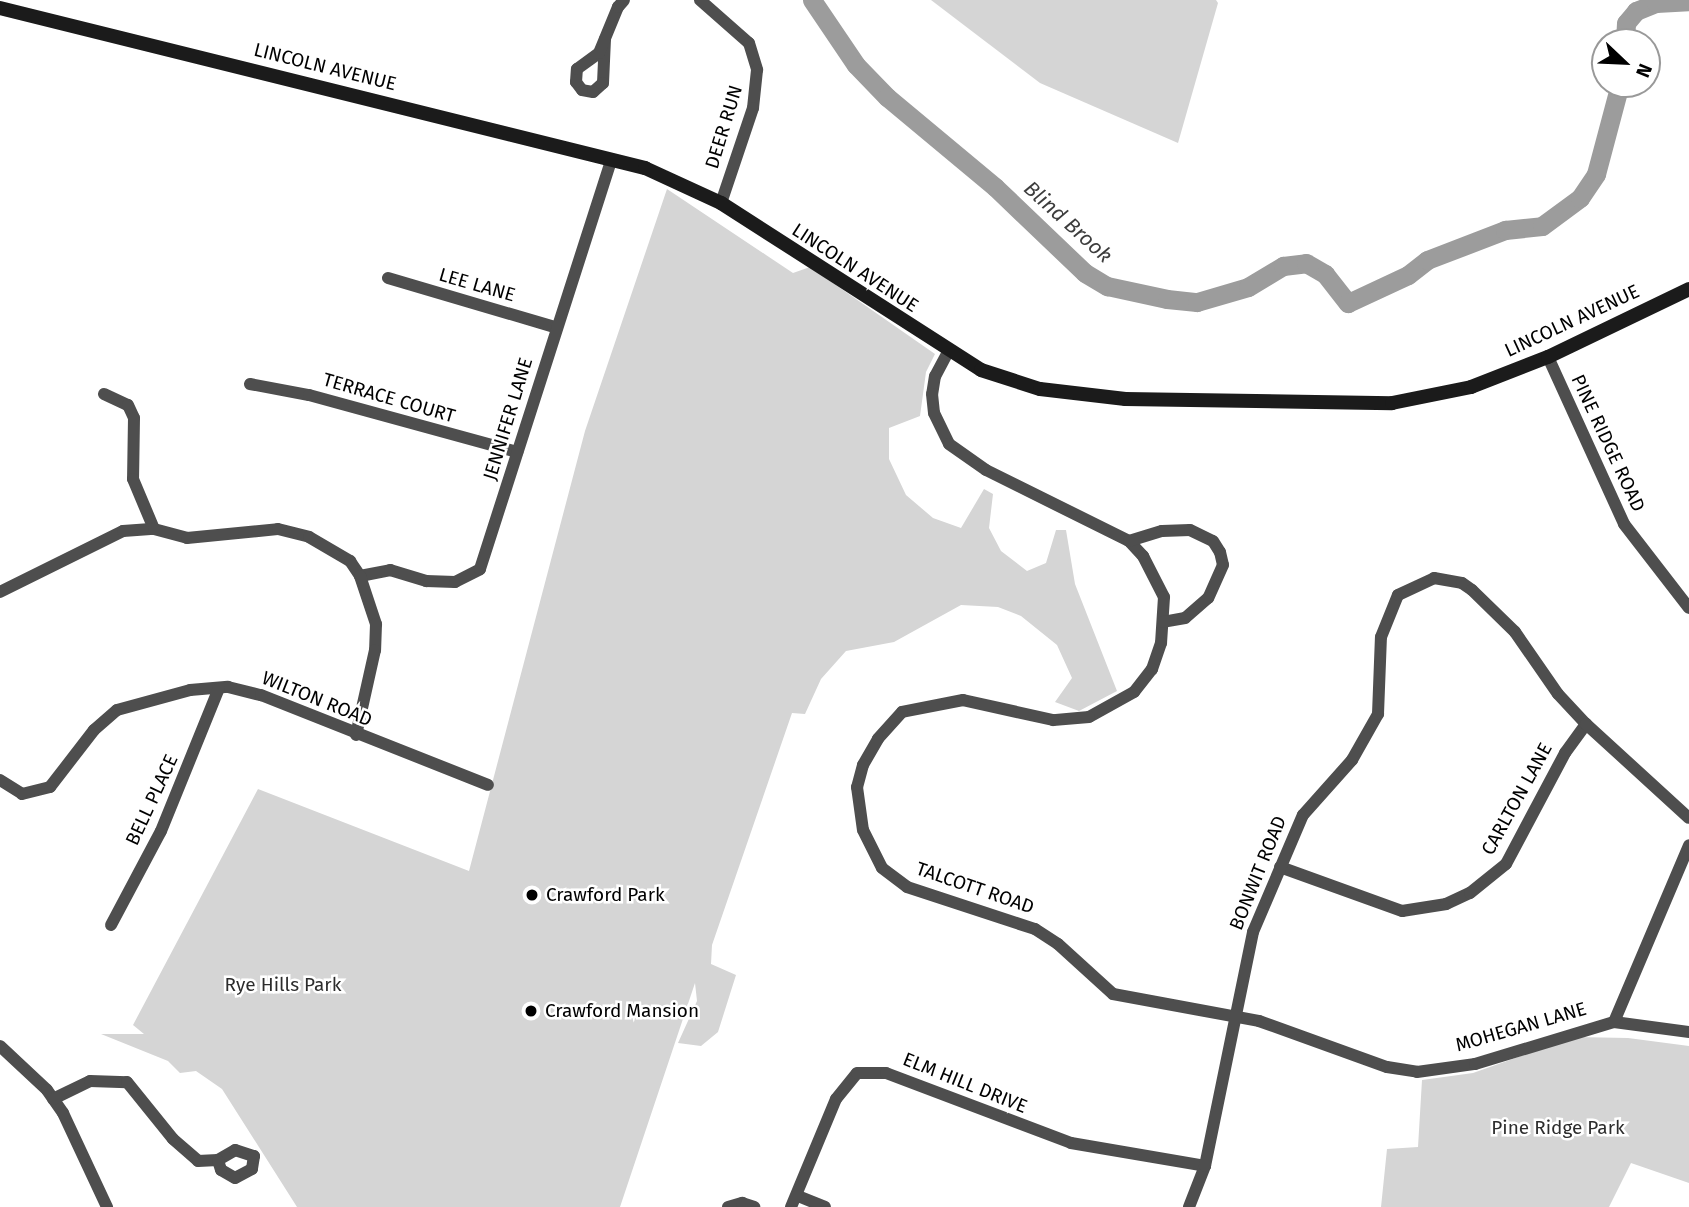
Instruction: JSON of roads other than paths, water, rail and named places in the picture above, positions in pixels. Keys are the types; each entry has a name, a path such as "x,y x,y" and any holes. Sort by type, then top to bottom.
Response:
{"street":[{"path":"605,39 624,0"},
{"name":"DEER RUN","path":"700,0 749,43 757,70 753,108 721,203"},
{"name":"LINCOLN AVENUE","path":"0,8 611,160 670,178 721,203 948,352 1011,383 1050,390 1125,400 1354,404 1449,392 1548,357 1689,289"},
{"name":"JENNIFER LANE","path":"360,576 390,570 426,581 455,582 475,575 488,553 555,327 611,160"},
{"name":"LEE LANE","path":"388,278 555,327"},
{"name":"TALCOTT ROAD","path":"948,352 935,376 932,394 934,413 949,444 986,470 1129,541 1158,580 1164,597 1163,622 1152,669 1134,692 1089,716 1053,719 963,700 902,712 885,729 863,765 858,806 863,830 882,868 908,887 1035,929 1069,953 1103,989 1172,1007"},
{"name":"PINE RIDGE ROAD","path":"1548,357 1624,524 1689,608"},
{"name":"TERRACE COURT","path":"250,384 309,395 517,452"},
{"path":"104,394 128,405 134,418 133,479 154,529"},
{"path":"0,592 88,545 123,530 154,529 187,538 293,531 334,551 360,576 376,624 375,650 356,735"},
{"path":"1129,541 1162,531 1190,530 1213,541 1220,552 1223,565 1208,598 1185,618 1163,622"},
{"name":"BONWIT ROAD","path":"1189,1207 1206,1166 1233,1017 1253,932 1303,815 1370,733 1382,698 1385,621 1398,595 1410,586 1449,579 1472,590 1515,632 1558,694 1586,724 1689,818"},
{"name":"WILTON ROAD","path":"0,780 22,794 50,787 94,730 117,710 190,690 219,688 261,695 356,735 488,785"},
{"name":"BELL PLACE","path":"111,925 161,831 219,688"},
{"name":"CARLTON LANE","path":"1280,867 1402,911 1458,899 1493,878 1506,864 1565,753 1586,724"},
{"name":"MOHEGAN LANE","path":"1172,1007 1259,1021 1387,1067 1417,1072 1475,1064 1561,1034 1614,1022 1689,845"},
{"path":"1614,1022 1689,1032"},
{"path":"0,1046 53,1099 107,1207"},
{"name":"ELM HILL DRIVE","path":"794,1201 836,1099 856,1073 887,1073 1071,1143 1206,1166"},
{"path":"53,1099 90,1081 127,1082 173,1139 198,1161 218,1160"},
{"path":"794,1201 825,1207"},
{"path":"728,1207 742,1203 754,1207"}],"waterway":[{"name":"Blind Brook","path":"812,0 856,65 887,97 995,187 1085,273 1107,286 1167,299 1197,302 1248,287 1283,266 1306,263 1325,274 1348,303 1408,275 1427,260 1505,230 1542,226 1580,198 1596,174 1616,98"},
{"name":"Blind Brook","path":"1626,28 1626,23 1636,11 1656,3 1689,1"}],"place":[{"name":"Crawford Park","path":"532,895"},
{"name":"Crawford Mansion","path":"531,1011"}],"park label":[{"name":"Rye Hills Park","path":"283,985"},
{"name":"Pine Ridge Park","path":"1558,1128"}]}
